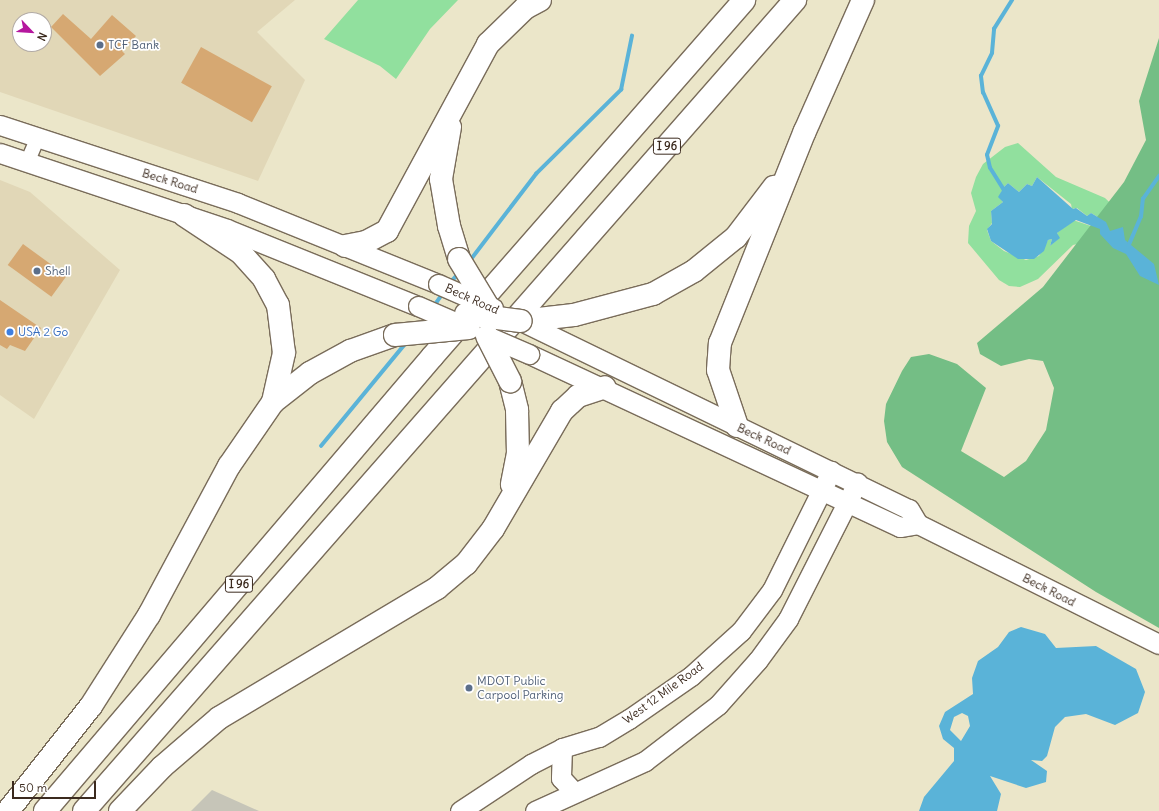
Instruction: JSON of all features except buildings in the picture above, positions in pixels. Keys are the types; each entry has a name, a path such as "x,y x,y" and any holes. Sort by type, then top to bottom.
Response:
{"highway":[{"path":"345,246 379,237 391,225 462,86 488,44 526,8 540,0"},
{"name":"I 96","path":"46,811 432,357 744,0"},
{"name":"I 96","path":"84,811 795,0"},
{"path":"737,426 718,370 720,343 806,131 863,0"},
{"path":"462,86 447,137 441,179 449,226 459,259 489,323 510,380 517,410 518,453 510,490 493,529"},
{"path":"8,811 91,706 149,615 229,466 274,402 310,373 350,351 395,335 489,323 562,316 653,294 694,271 736,237 764,203 806,131"},
{"path":"184,215 240,252 264,279 278,305 284,352 274,402"},
{"path":"438,284 529,354"},
{"path":"418,306 489,323 548,332"},
{"path":"120,811 162,767 219,718 436,588 466,564 493,529 562,411 578,396 604,387"}],"main road":[{"name":"Beck Road","path":"0,125 36,139 231,201 438,284"},
{"path":"0,153 184,215 418,306"},
{"name":"Beck Road","path":"548,332 909,509 918,524 1159,644"},
{"name":"Beck Road","path":"529,354 604,387 900,527 918,524"},
{"name":"West 12 Mile Road","path":"460,811 502,780 562,748 599,737 629,719 691,676 741,631 772,590 831,471"},
{"path":"535,811 645,761 718,705 758,660 788,619 858,483"},
{"path":"562,748 561,778 574,792"}],"street":[{"path":"27,163 36,139"}],"shaded area":[{"path":"0,0 295,0 257,32 305,80 258,181 0,92"},
{"path":"0,180 30,192 120,270 34,419 0,395"},
{"path":"212,790 259,811 191,811"}],"green space":[{"path":"358,0 458,0 430,29 396,79 380,66 324,39"},
{"path":"1159,38 1159,628 1096,592 902,467 887,442 884,421 886,404 902,371 911,357 929,354 957,364 986,388 961,451 1004,477 1026,461 1046,430 1054,388 1043,361 1029,359 1001,366 980,354 977,343 1043,287 1124,182 1146,140 1139,101"},
{"path":"1018,143 1056,177 1105,198 1159,250 1159,280 1154,264 1125,240 1123,227 1110,231 1106,222 1091,213 1087,216 1077,208 1072,209 1071,204 1037,177 1032,186 1027,184 1019,192 1008,183 1004,187 999,197 1003,202 991,211 992,223 987,230 991,241 1004,251 1026,260 1039,256 1048,240 1052,239 1050,246 1059,238 1057,233 1073,220 1100,229 1100,234 1113,248 1127,254 1140,276 1159,285 1159,326 1144,318 1106,248 1090,241 1073,245 1038,279 1020,287 1009,286 999,280 968,243 969,226 976,211 971,193 976,177 983,164 1005,147"}],"water":[{"path":"1037,177 1073,209 1076,208 1087,216 1091,213 1106,222 1110,231 1123,227 1125,240 1154,264 1159,285 1140,276 1126,254 1113,248 1100,234 1100,229 1076,220 1057,233 1060,238 1050,246 1052,239 1048,240 1044,251 1034,259 1018,259 991,241 987,229 992,224 991,211 1003,202 998,197 1004,187 1008,183 1019,192 1027,184 1032,186"},
{"path":"1021,627 1045,634 1056,648 1096,646 1136,669 1145,692 1138,713 1115,725 1086,714 1065,717 1055,727 1047,756 1042,761 1031,760 1047,771 1046,782 1026,788 990,776 1001,794 997,811 919,811 924,797 954,761 954,748 943,739 939,726 945,712 973,694 972,678 978,661 998,647 1009,632","holes":["962,713 968,716 970,726 961,741 950,730 954,717"]}],"waterway":[{"path":"1005,192 990,168 987,155 998,126 983,93 981,76 992,53 994,29 1012,0"},
{"path":"469,262 536,174 621,90 632,36"},
{"path":"1128,247 1141,217 1143,199 1159,176"},
{"path":"450,283 459,273"},
{"path":"434,306 443,293"},
{"path":"321,446 406,343"}],"place":[{"name":"TCF Bank","path":"100,45"},
{"name":"Shell","path":"37,271"},
{"name":"USA 2 Go","path":"10,332"},
{"name":"MDOT Public Carpool Parking","path":"469,688"}]}
